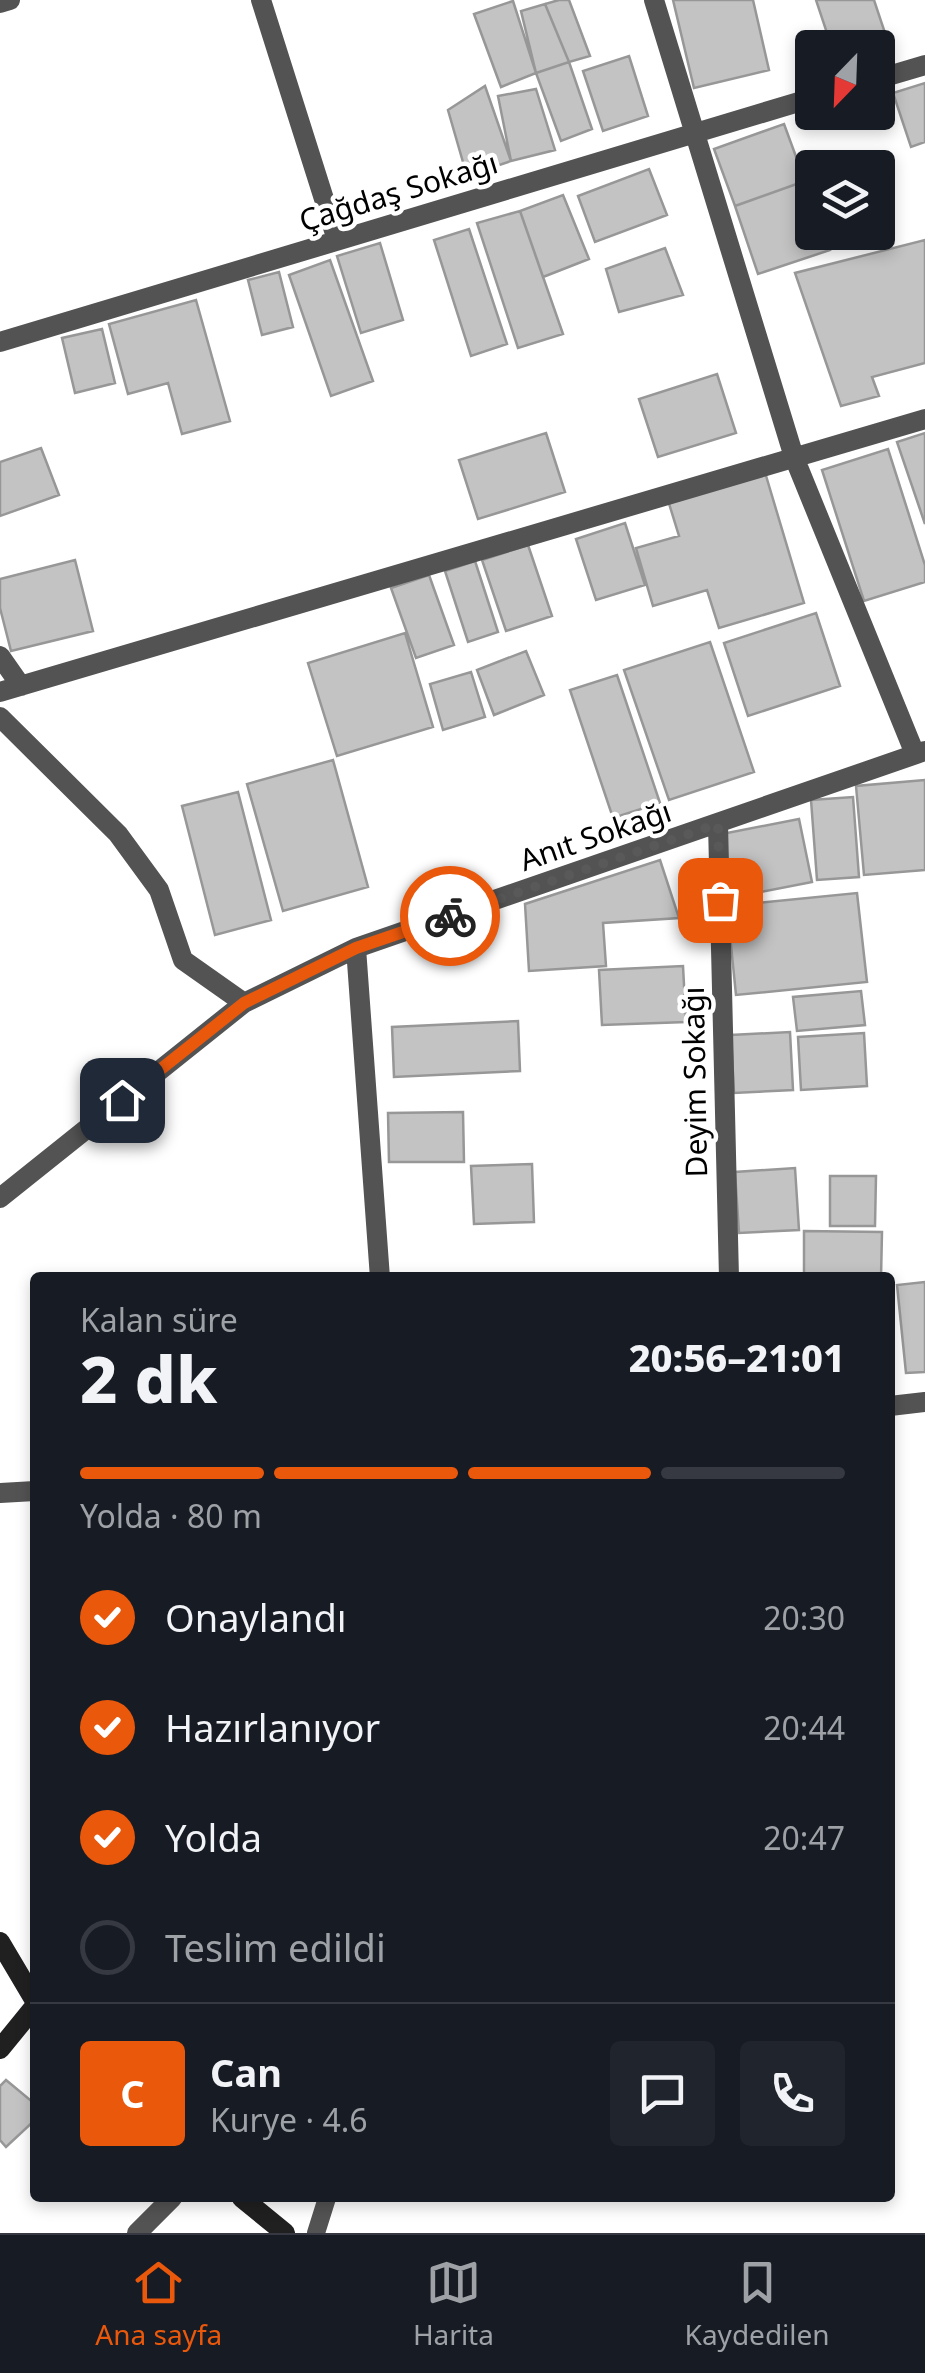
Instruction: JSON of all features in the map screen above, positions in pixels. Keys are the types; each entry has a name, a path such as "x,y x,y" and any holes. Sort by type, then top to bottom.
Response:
{"main road":[{"path":"0,1942 30,1996"},
{"path":"0,2049 30,2010"},
{"path":"247,2202 285,2233"}],"street":[{"path":"0,3 10,0"},
{"path":"261,0 337,240"},
{"path":"654,0 794,458 920,752"},
{"path":"895,74 925,65"},
{"name":"Çağdaş Sokağı","path":"0,342 795,103"},
{"path":"0,656 10,689 925,419"},
{"path":"0,716 118,834 159,890 183,960 244,1003"},
{"name":"Anıt Sokağı","path":"0,1198 244,1003 356,948 920,752"},
{"name":"Deyim Sokağı","path":"718,824 729,1272"},
{"path":"356,948 380,1272"},
{"path":"895,1405 925,1402"},
{"path":"0,1494 30,1491"},
{"path":"138,2233 168,2202"}],"lane":[{"path":"316,2233 326,2202"}],"building":[{"path":"569,0 590,56 569,62 545,4"},
{"path":"673,0 753,0 769,70 694,88"},
{"path":"816,0 874,0 884,30 826,30"},
{"path":"513,1 536,73 501,87 474,14"},
{"path":"545,4 569,62 536,73 521,11"},
{"path":"629,56 648,116 603,131 583,71"},
{"path":"569,62 592,129 561,141 536,73"},
{"path":"925,83 925,142 911,147 895,92"},
{"path":"485,86 511,161 467,176 448,110"},
{"path":"536,89 555,150 511,161 498,96"},
{"path":"784,124 795,154 795,185 735,206 714,149"},
{"path":"649,169 667,215 595,242 578,196"},
{"path":"795,185 795,250 830,250 758,274 735,206"},
{"path":"563,195 589,259 543,277 520,211"},
{"path":"520,211 563,334 518,348 477,223"},
{"path":"469,229 507,344 471,356 434,240"},
{"path":"925,240 925,363 872,377 879,396 841,406 795,273"},
{"path":"380,243 403,320 361,333 337,256"},
{"path":"665,248 683,295 619,312 606,269"},
{"path":"330,260 373,381 331,396 289,275"},
{"path":"279,272 293,327 262,335 248,280"},
{"path":"196,300 230,421 182,434 168,383 128,394 109,324"},
{"path":"102,329 115,383 75,393 62,338"},
{"path":"717,374 736,433 658,457 639,399"},
{"path":"546,433 565,492 478,519 459,460"},
{"path":"925,433 925,524 897,442"},
{"path":"41,448 59,495 0,516 0,462"},
{"path":"888,449 925,565 925,582 864,601 822,470"},
{"path":"764,469 804,603 719,628 707,590 653,606 636,548 679,536 667,497"},
{"path":"625,523 645,585 596,600 576,539"},
{"path":"528,545 552,616 506,631 482,560"},
{"path":"75,560 93,631 11,651 0,608 0,579"},
{"path":"475,561 498,632 468,642 445,571"},
{"path":"429,575 454,645 416,658 391,588"},
{"path":"816,613 840,686 748,716 724,643"},
{"path":"405,633 433,727 337,756 308,663"},
{"path":"710,642 754,772 669,800 624,670"},
{"path":"526,651 544,695 494,715 477,670"},
{"path":"471,672 485,717 443,730 430,684"},
{"path":"617,675 660,803 613,818 570,690"},
{"path":"333,760 368,887 283,911 247,784"},
{"path":"925,780 925,870 864,875 856,786"},
{"path":"238,792 271,920 215,935 182,806"},
{"path":"853,797 859,877 817,880 811,800"},
{"path":"799,819 812,882 735,897 722,834"},
{"path":"660,860 679,918 603,923 606,966 529,971 525,904"},
{"path":"857,893 867,982 736,995 727,906"},
{"path":"683,966 686,1022 602,1025 599,970"},
{"path":"861,991 865,1025 797,1031 793,997"},
{"path":"518,1021 520,1071 394,1077 392,1027"},
{"path":"790,1032 793,1090 734,1093 731,1035"},
{"path":"864,1033 867,1086 801,1090 798,1037"},
{"path":"463,1112 464,1162 389,1162 388,1113"},
{"path":"532,1164 534,1222 474,1224 471,1166"},
{"path":"795,1168 799,1230 739,1233 735,1172"},
{"path":"830,1176 876,1176 875,1226 830,1226"},
{"path":"804,1231 882,1232 881,1272 804,1272"},
{"path":"925,1282 925,1372 906,1373 897,1285"},
{"path":"6,2080 30,2100 30,2125 6,2147 0,2140 0,2086"}],"way so far":[{"path":"450,916 718,824 720,900"}],"route":[{"path":"122,1100 244,1003 356,948 450,916"}]}
